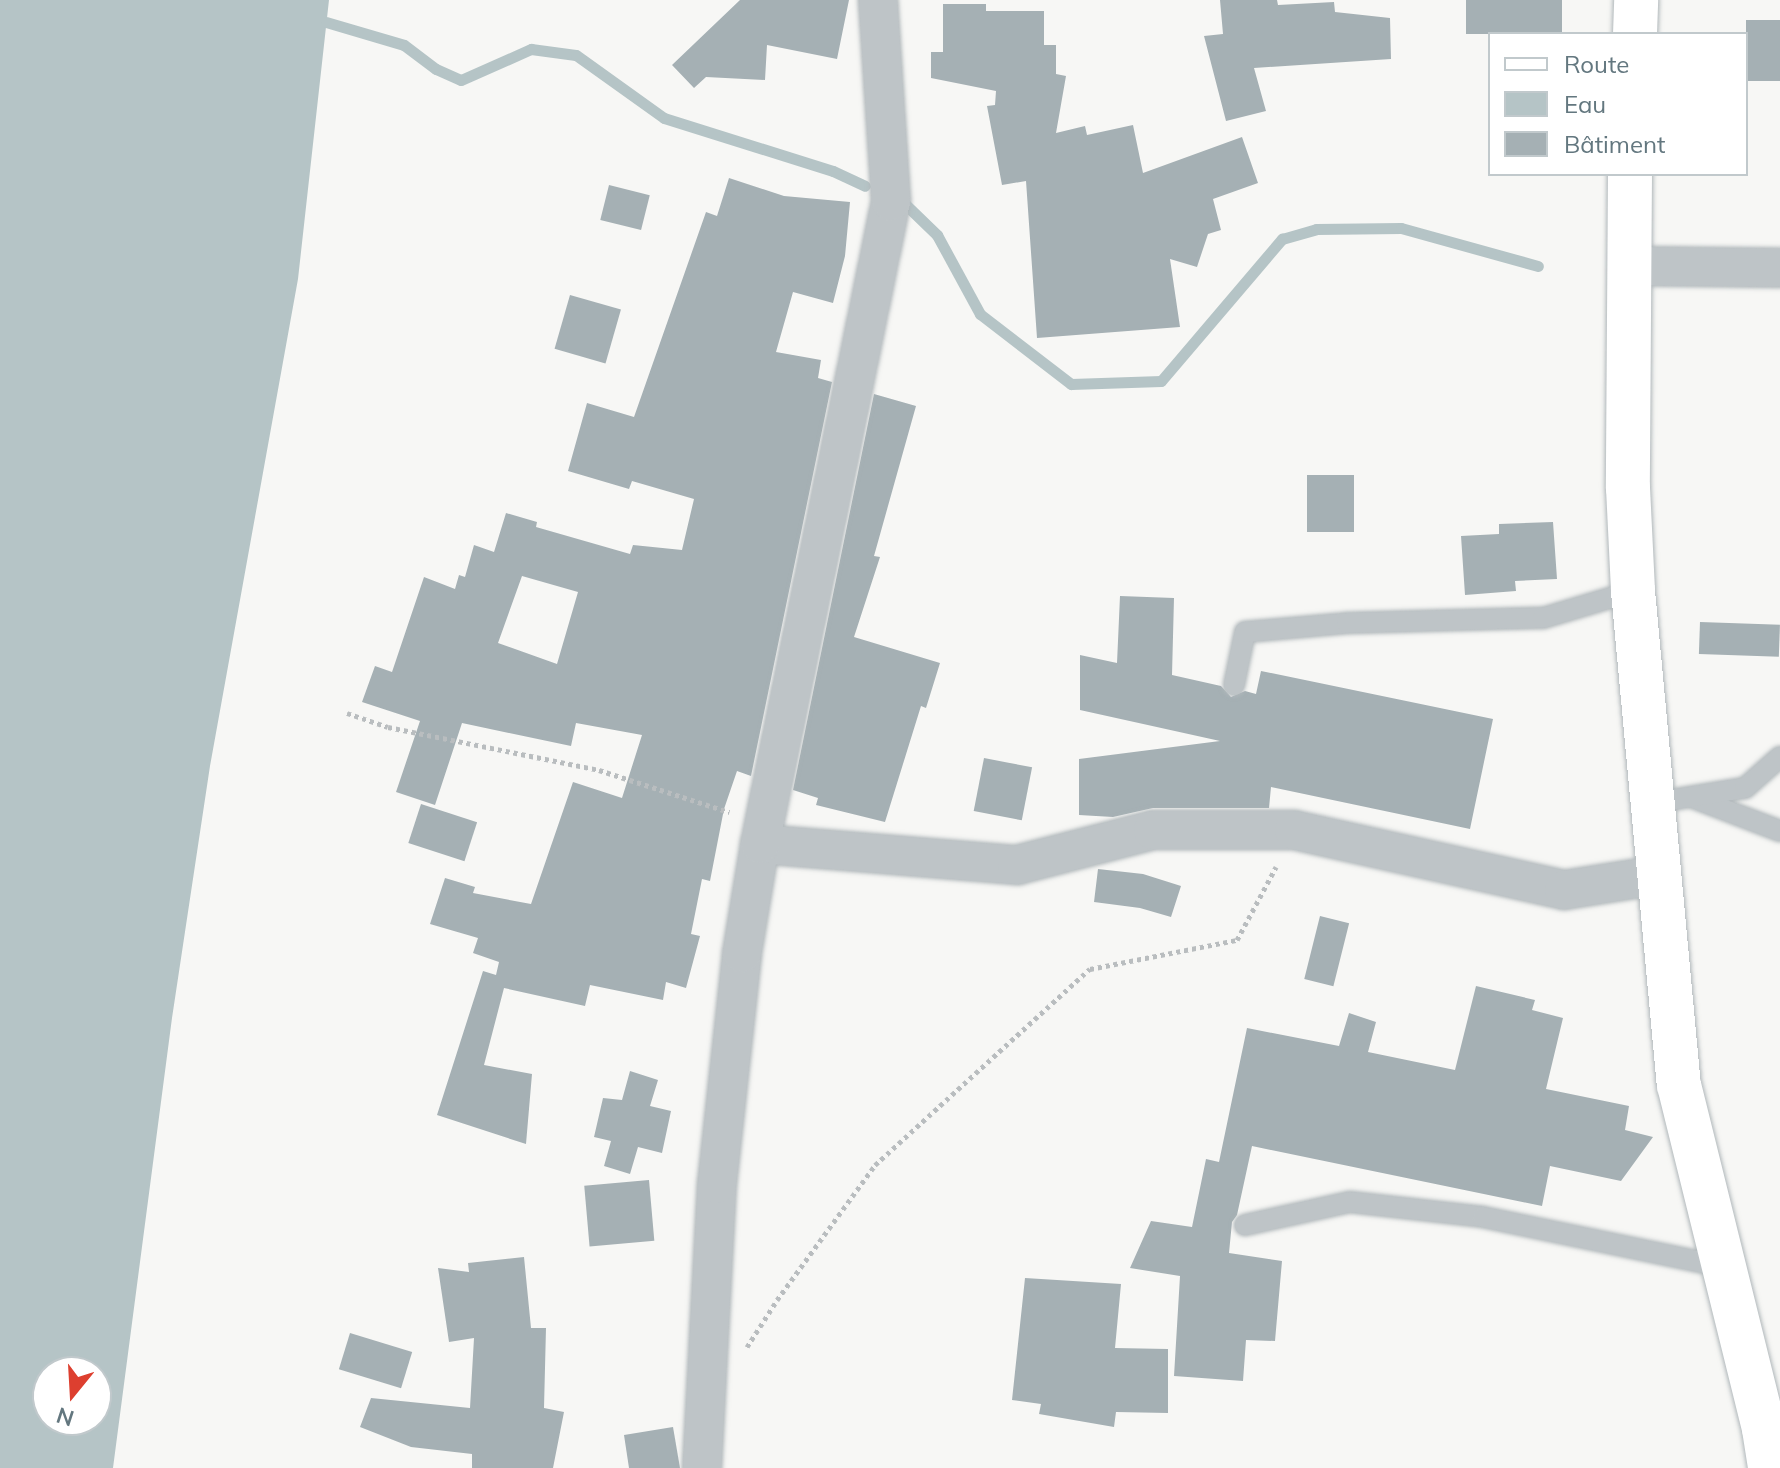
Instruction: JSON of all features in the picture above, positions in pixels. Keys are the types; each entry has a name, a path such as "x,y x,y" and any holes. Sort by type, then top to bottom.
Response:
{"main road":[{"path":"1635,32 1636,0"},
{"path":"1630,176 1628,488 1633,591 1672,800 1659,875 1679,1085 1764,1429 1770,1468"}],"street":[{"path":"702,1468 701,1419 717,1184 742,953 762,834 891,201 878,0"},
{"path":"1627,266 1780,268"},
{"path":"762,834 1017,865 1153,830 1294,830 1564,890 1659,875"}],"lane":[{"path":"1234,685 1245,632 1347,623 1543,618 1633,591"},
{"path":"1672,800 1745,788 1780,757"},
{"path":"1672,800 1780,831"},
{"path":"1245,1225 1350,1202 1483,1217 1724,1267"}],"path":[{"path":"347,713 388,727 599,770 762,834"},
{"path":"743,1353 777,1300 875,1165 1090,969 1237,940 1294,830"}],"water":[{"path":"0,0 329,0 298,279 210,766 172,1018 113,1468 0,1468"}],"building":[{"path":"740,0 849,0 837,59 767,45 765,80 706,77 694,88 672,65"},
{"path":"1220,0 1277,0 1278,5 1334,2 1335,12 1390,18 1391,59 1254,68 1266,111 1226,121 1204,36 1223,34"},
{"path":"1466,0 1562,0 1562,32 1466,34"},
{"path":"943,4 986,4 986,11 1044,11 1044,45 1056,45 1056,74 1066,76 1056,133 1085,126 1087,135 1133,125 1143,173 1242,137 1258,183 1213,199 1221,230 1208,234 1197,267 1170,259 1180,327 1037,338 1026,181 1002,185 987,106 995,105 996,91 931,78 931,52 943,52"},
{"path":"1746,20 1780,20 1780,81 1748,81"},
{"path":"729,178 784,196 850,202 845,256 833,303 793,292 776,352 821,360 818,378 832,382 751,776 737,771 724,809 710,881 702,879 691,934 700,936 686,988 666,982 663,1000 590,985 585,1006 504,988 484,1065 532,1074 526,1144 437,1115 483,971 496,975 499,962 473,953 478,938 430,924 445,878 475,887 473,893 531,904 573,782 622,798 642,735 576,723 571,746 462,723 435,805 396,792 420,721 362,702 375,666 392,672 424,577 455,589 459,575 465,577 474,545 494,552 506,513 537,522 536,527 630,554 633,545 682,550 694,499 632,481 629,489 568,471 587,403 634,417 706,212 717,216","holes":["522,576 578,592 557,664 498,643"]},
{"path":"609,185 650,195 641,230 600,220"},
{"path":"570,295 621,310 606,363 555,349"},
{"path":"874,394 916,406 874,556 880,557 854,637 940,663 926,708 921,706 885,822 816,805 818,798 793,790"},
{"path":"1307,475 1354,475 1354,532 1307,532"},
{"path":"1553,522 1557,579 1515,581 1516,591 1465,595 1461,536 1499,534 1499,524"},
{"path":"1120,596 1174,598 1172,675 1221,686 1231,697 1245,691 1256,694 1261,671 1493,719 1470,829 1271,787 1269,808 1153,808 1113,817 1079,815 1079,759 1220,741 1080,710 1080,655 1117,663"},
{"path":"1700,622 1780,625 1779,657 1699,654"},
{"path":"984,758 1032,767 1022,820 974,811"},
{"path":"421,804 477,822 464,861 408,843"},
{"path":"1098,869 1143,874 1181,886 1171,917 1140,908 1094,902"},
{"path":"1320,916 1349,923 1333,986 1304,979"},
{"path":"1476,986 1535,1000 1532,1010 1563,1018 1546,1089 1629,1106 1625,1130 1653,1137 1621,1181 1550,1166 1542,1206 1252,1146 1237,1215 1232,1222 1229,1253 1282,1261 1275,1341 1246,1340 1243,1381 1174,1376 1180,1276 1130,1268 1151,1221 1192,1227 1206,1159 1219,1162 1247,1028 1339,1046 1349,1013 1376,1022 1368,1052 1455,1070"},
{"path":"630,1071 658,1080 650,1106 671,1111 662,1153 638,1147 630,1174 604,1166 611,1141 594,1137 603,1098 622,1100"},
{"path":"649,1180 654,1241 590,1246 584,1186"},
{"path":"524,1257 531,1328 546,1328 544,1408 564,1412 553,1468 472,1468 472,1454 411,1447 360,1427 371,1398 470,1408 474,1338 449,1342 438,1268 469,1272 468,1263"},
{"path":"1025,1278 1121,1284 1115,1348 1168,1349 1168,1413 1116,1412 1114,1427 1039,1414 1041,1404 1012,1400"},
{"path":"350,1333 412,1352 401,1388 339,1369"},
{"path":"673,1427 680,1468 629,1468 624,1435"}],"waterway":[{"path":"326,22 404,45 436,69 461,80 531,49 576,55 664,118 833,171 865,186"},
{"path":"905,204 937,235 980,314 1071,384 1161,381 1282,239 1316,229 1401,228 1538,266"}]}
